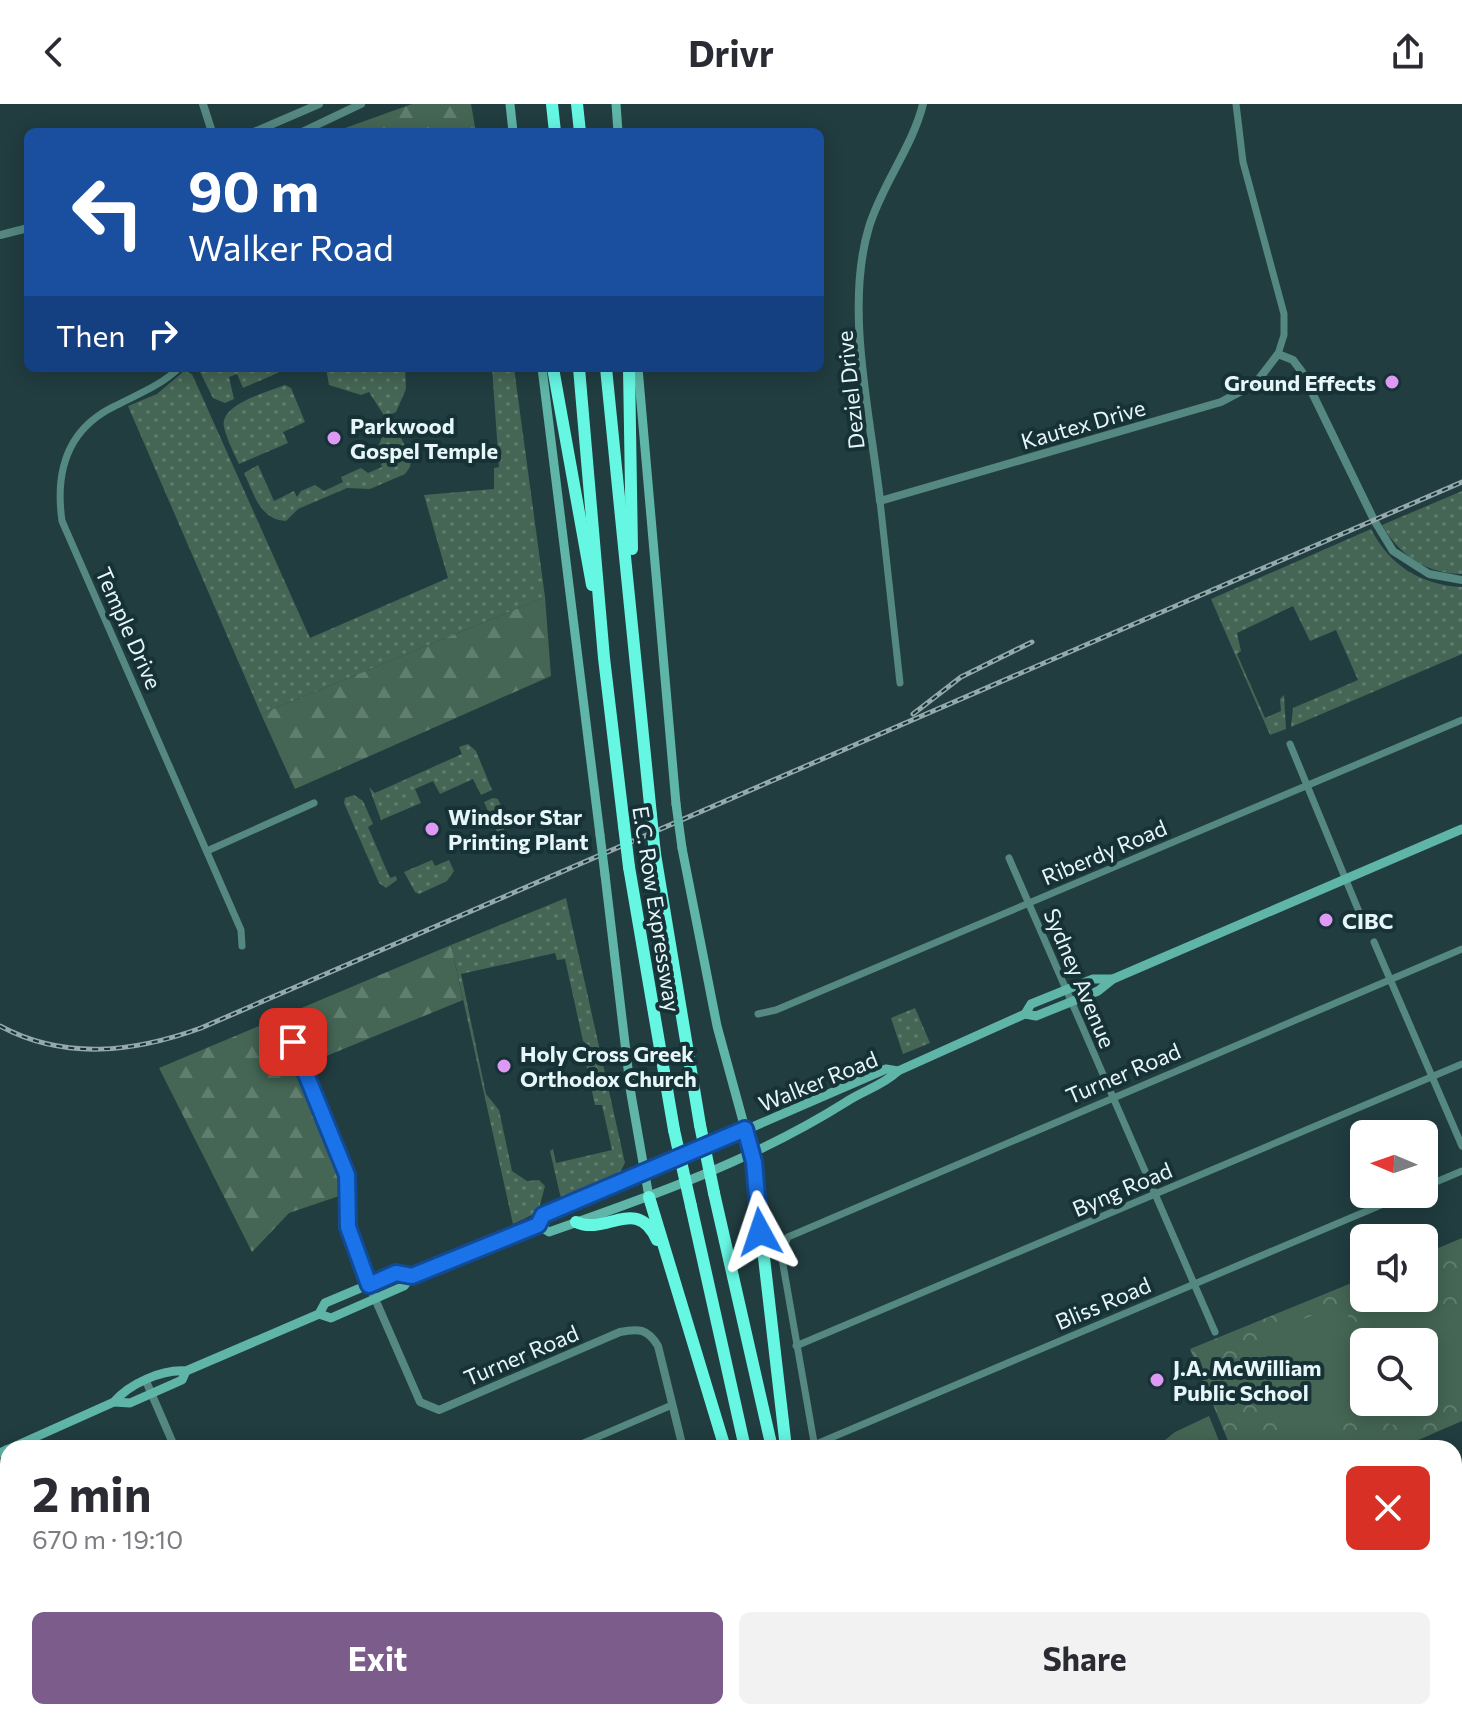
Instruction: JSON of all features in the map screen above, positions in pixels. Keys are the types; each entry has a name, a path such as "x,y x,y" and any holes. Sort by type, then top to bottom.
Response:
{"highway":[{"path":"552,104 555,128"},
{"path":"577,104 580,128"},
{"path":"554,372 604,658"},
{"name":"E.C. Row Expressway","path":"579,372 604,658 629,867 674,1130 743,1440"},
{"name":"E.C. Row Expressway","path":"606,372 655,854 700,1125 770,1440"},
{"path":"629,372 632,620"},
{"path":"752,1154 785,1440"},
{"path":"649,1197 723,1440"},
{"path":"576,1222 585,1226 626,1218 642,1220 654,1234 675,1282"}],"main road":[{"path":"616,104 618,128"},
{"path":"510,106 513,128"},
{"path":"542,372 642,1175 649,1197"},
{"path":"638,372 682,848 717,1026 752,1154"},
{"name":"Walker Road","path":"538,1225 549,1232 649,1197 752,1154 812,1125 849,1100 884,1083 898,1071 1025,1014 1036,1016 1098,991 1113,979 1462,829"},
{"name":"Walker Road","path":"1025,1014 1031,1004 1065,990 1093,979 1113,979"},
{"name":"Walker Road","path":"319,1314 331,1318 404,1286 412,1276 538,1225 543,1215 630,1177 642,1175 886,1069 898,1071"},
{"name":"Walker Road","path":"114,1402 124,1389 174,1370 186,1371 319,1314 325,1303 396,1273 412,1276"},
{"name":"Walker Road","path":"30,1440 114,1402 130,1403 151,1394 182,1380 186,1371"}],"street":[{"path":"203,104 211,128"},
{"path":"263,128 319,104"},
{"path":"310,128 361,104"},
{"name":"Deziel Drive","path":"900,683 862,346 859,282 869,226 912,136 923,104"},
{"path":"1236,104 1243,162 1284,314 1284,335 1278,354 1293,360 1302,372 1374,520 1393,551 1429,574 1462,580"},
{"path":"0,235 24,229"},
{"name":"Kautex Drive","path":"880,501 1221,402 1255,384 1278,354"},
{"name":"Temple Drive","path":"174,372 148,392 90,420 71,443 61,467 58,492 62,521 241,930 242,946"},
{"name":"Riberdy Road","path":"758,1014 776,1010 1462,720"},
{"path":"1290,744 1362,919"},
{"path":"207,851 314,803"},
{"name":"Sydney Avenue","path":"1009,858 1215,1332"},
{"path":"1374,942 1462,1146"},
{"name":"Turner Road","path":"796,1346 781,1253 788,1237 1462,949"},
{"path":"283,1017 347,1175 348,1227 375,1299"},
{"name":"Byng Road","path":"796,1346 1462,1064"},
{"path":"1438,1181 1462,1171"},
{"name":"Bliss Road","path":"830,1440 1374,1208"},
{"name":"Turner Road","path":"375,1299 420,1402 439,1410 620,1332 642,1329 658,1346 672,1405"},
{"path":"796,1346 813,1440"},
{"path":"146,1381 171,1440"},
{"path":"591,1440 672,1405 681,1440"}],"green space":[{"path":"412,104 471,104 475,128 345,128"},
{"path":"183,372 192,374 310,638 448,578 424,495 494,489 494,468 499,467 492,372 515,372 545,597 261,714 128,406 157,394"},
{"path":"200,372 280,372 243,388 237,374 229,377 234,399 225,403 213,398"},
{"path":"327,372 405,372 406,389 396,412 385,417 369,392 361,395 329,385"},
{"path":"285,385 291,388 305,422 283,432 288,443 239,464 225,432 224,419 237,405"},
{"path":"385,429 398,432 411,458 405,474 370,489 347,488 298,509 286,521 277,520 264,511 244,473 258,465 274,501 294,491 297,497 301,491 315,485 324,491 343,482 341,477 361,468 368,473 382,467 381,464 385,462 377,450"},
{"path":"1462,491 1462,574 1437,571 1415,561 1397,545 1382,525"},
{"path":"1371,529 1387,553 1408,571 1433,582 1462,587 1462,654 1291,727 1293,708 1358,680 1336,630 1310,641 1293,606 1237,633 1241,651 1237,654 1265,718 1281,711 1280,699 1284,695 1286,729 1270,735 1211,599"},
{"path":"545,597 551,676 295,789 261,714"},
{"path":"468,744 476,751 492,790 481,795 473,779 440,794 433,781 415,789 421,803 381,820 369,787 375,793 462,754 459,747"},
{"path":"354,795 363,801 373,824 368,827 390,878 396,876 397,880 386,888 379,883 344,803 345,798"},
{"path":"498,799 503,810 504,831 479,854 474,842 497,832 484,802"},
{"path":"432,860 435,866 449,860 454,871 447,881 419,894 404,872"},
{"path":"566,898 625,1163 618,1176 561,1199 550,1151 553,1149 556,1163 612,1150 602,1105 595,1105 584,1055 589,1046 583,1041 565,959 557,960 555,953 461,974 486,1094 499,1110 512,1171 527,1181 539,1180 545,1186 538,1212 513,1224 451,945"},
{"path":"451,945 463,1000 297,1068 339,1173 339,1196 289,1213 252,1252 159,1068"},
{"path":"915,1008 930,1043 903,1054 891,1018"},
{"path":"1462,1238 1462,1421 1418,1440 1228,1440 1190,1349 1350,1284 1350,1312 1438,1312 1438,1248"},
{"path":"1343,1303 1352,1328 1350,1398 1347,1406 1318,1440 1293,1440 1239,1355 1289,1325"},
{"path":"1377,1312 1421,1312 1454,1325 1462,1331 1462,1394 1438,1405 1438,1328 1360,1328 1358,1317"},
{"path":"1209,1416 1219,1440 1165,1440"},
{"path":"1386,1416 1412,1416 1390,1426"}],"railway":[{"path":"0,1026 50,1044 100,1049 151,1043 201,1028 1462,482"},
{"path":"913,714 961,677 1032,642"}],"place":[{"name":"Ground Effects","path":"1392,382"},
{"name":"Parkwood Gospel Temple","path":"334,438"},
{"name":"Windsor Star Printing Plant","path":"432,829"},
{"name":"CIBC","path":"1326,920"},
{"name":"Holy Cross Greek Orthodox Church","path":"504,1066"},
{"name":"J.A. McWilliam Public School","path":"1157,1380"}],"route":[{"path":"293,1042 347,1175 348,1227 369,1285 396,1273 412,1276 538,1225 543,1215 745,1129 754,1162 760,1232"}]}
